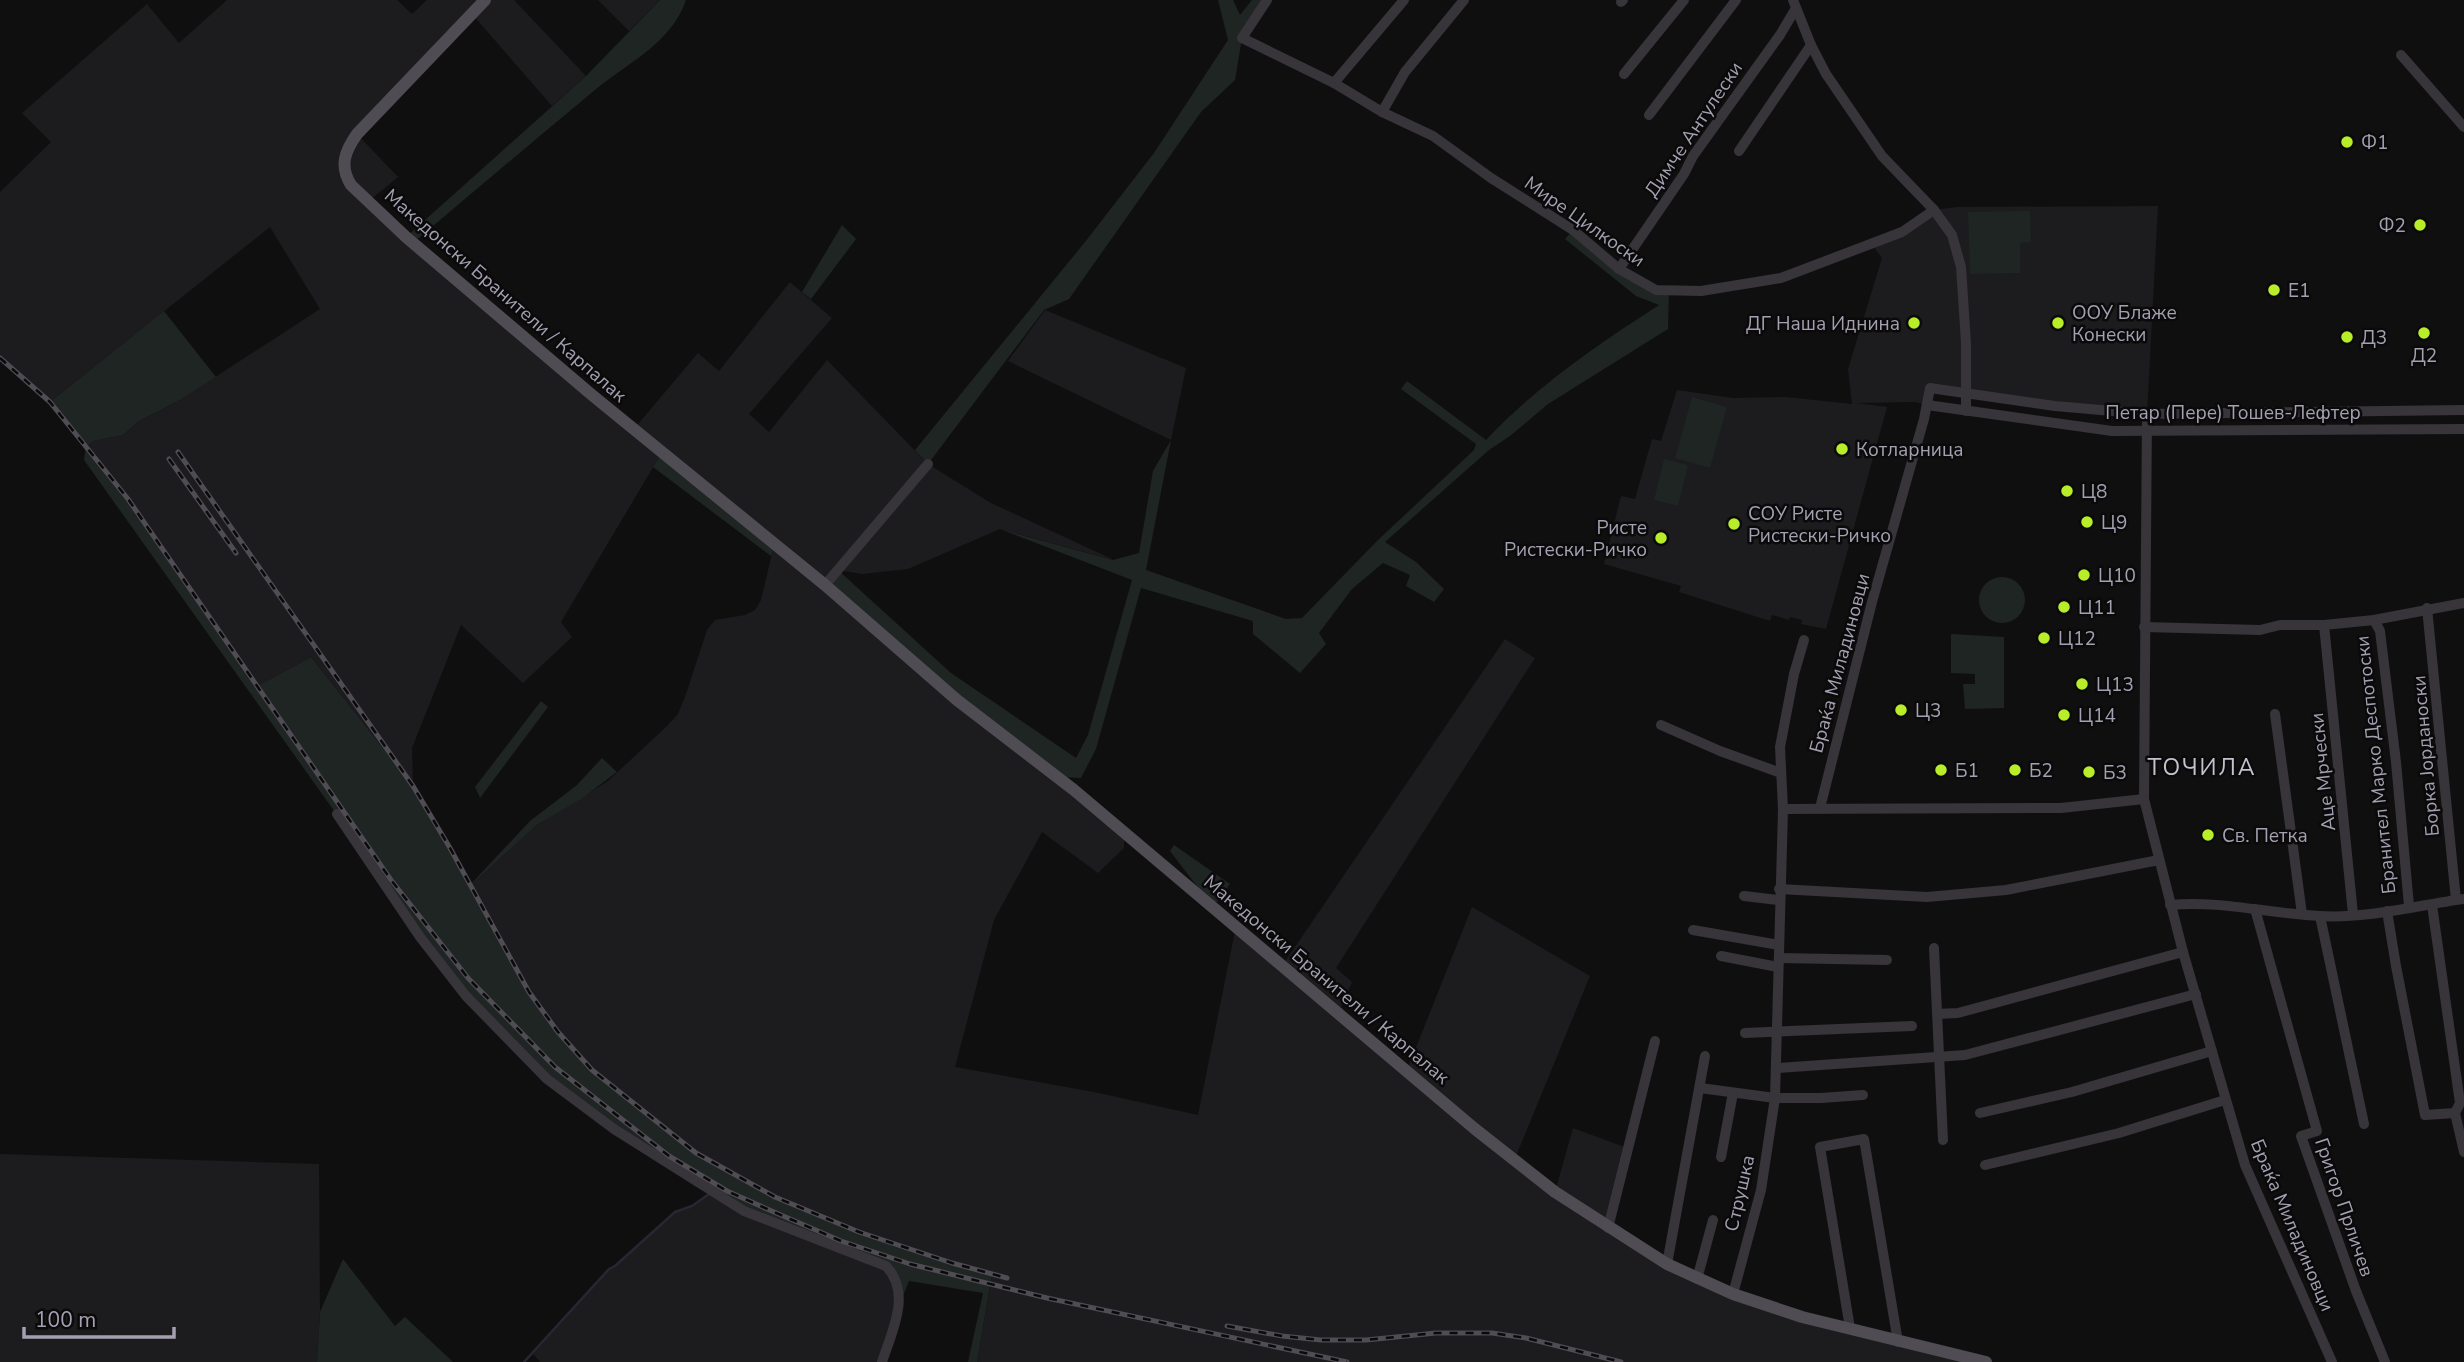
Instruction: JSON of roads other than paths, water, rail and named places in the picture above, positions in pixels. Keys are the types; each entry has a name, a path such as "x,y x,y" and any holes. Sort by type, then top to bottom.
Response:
{"main road":[{"name":"Македонски Бранители / Карпалак","path":"485,0 357,134 344,157 345,176 351,185 407,237 592,395 825,585 957,700 1074,790 1532,1175 1608,1228 1667,1264 1733,1294 1802,1317 1986,1362"}],"street":[{"name":"Мире Цилкоски","path":"1267,0 1242,38 1433,136 1491,178 1573,230 1619,269 1656,290 1701,291 1781,278 1902,232 1934,210"},
{"path":"1334,83 1404,0"},
{"path":"1382,112 1405,72 1464,0"},
{"path":"1624,74 1684,0"},
{"name":"Димче Антулески","path":"1649,115 1736,0"},
{"name":"Димче Антулески","path":"1795,4 1826,74 1882,156 1934,210 1952,234 1961,267 1966,411"},
{"name":"Димче Антулески","path":"1619,269 1684,174 1693,156 1780,35 1795,4"},
{"path":"1739,151 1811,45"},
{"path":"2400,55 2464,127"},
{"name":"Петар (Пере) Тошев-Лефтер","path":"2464,410 2147,414 2055,406 1930,388 1927,405 2053,424 2145,431 2464,429"},
{"name":"Браќа Миладиновци","path":"1820,808 1872,602 1927,405"},
{"name":"Браќа Миладиновци","path":"2147,414 2144,799 2170,905 2245,1165 2332,1362"},
{"path":"825,585 928,464"},
{"path":"2144,627 2260,630 2280,625 2324,625 2374,620 2464,603"},
{"name":"Борка Јорданоски","path":"2427,608 2460,899"},
{"name":"Бранител Марко Деспотоски","path":"2374,620 2380,631 2393,736 2409,906"},
{"name":"Аце Мрчески","path":"2324,625 2353,914"},
{"name":"Струшка","path":"1733,1294 1761,1190 1775,1098 1783,809 1780,747 1794,674 1804,640"},
{"path":"2275,714 2302,914"},
{"path":"1661,725 1720,751 1781,773"},
{"path":"1783,809 2061,807 2144,799"},
{"path":"337,814 420,937 466,996 547,1079 614,1129 744,1211 886,1266 894,1275 900,1290 898,1309 882,1362"},
{"path":"1744,896 1927,897 2006,890 2160,860"},
{"path":"2170,905 2210,905 2320,916 2387,911 2460,899"},
{"path":"2432,905 2460,1103 2455,1113 2464,1152"},
{"name":"Григор Прличев","path":"2256,909 2317,1131 2301,1136 2356,1291 2385,1362"},
{"name":"Бранител Марко Деспотоски","path":"2387,911 2425,1115 2455,1113"},
{"path":"2320,916 2364,1124"},
{"path":"1693,930 1779,946"},
{"path":"1934,948 1944,1140"},
{"path":"1937,1014 1958,1013 2183,952"},
{"path":"1721,956 1779,963 1887,960"},
{"path":"1777,1068 1965,1055 2196,994"},
{"path":"1745,1033 1912,1026"},
{"path":"1608,1228 1656,1041"},
{"path":"1980,1113 2072,1092 2212,1051"},
{"path":"1667,1264 1705,1056"},
{"path":"1700,1088 1775,1098 1863,1094"},
{"name":"Струшка","path":"1721,1157 1732,1093"},
{"path":"1985,1165 2119,1133 2225,1100"},
{"path":"1850,1328 1820,1147 1864,1139 1898,1342"},
{"name":"Струшка","path":"1697,1279 1713,1220"}],"waterway":[{"path":"524,1362 609,1269 675,1212 692,1206 709,1194"}],"railway":[{"path":"0,358 50,402 128,499 391,880 468,978 555,1067 669,1156 727,1191 841,1241 910,1264 1047,1298 1347,1362"},
{"path":"178,452 413,786 529,992 558,1032 592,1070 696,1153 775,1197 859,1232 1007,1278"},
{"path":"169,459 236,553"},
{"path":"1227,1326 1321,1340 1366,1340 1436,1333 1492,1333 1526,1338 1621,1362"}],"place":[{"name":"Ф1","path":"2347,142"},
{"name":"Ф2","path":"2420,225"},
{"name":"Е1","path":"2274,290"},
{"name":"ДГ Наша Иднина","path":"1914,323"},
{"name":"ООУ Блаже Конески","path":"2058,323"},
{"name":"Д2","path":"2424,333"},
{"name":"Д3","path":"2347,337"},
{"name":"Котларница","path":"1842,449"},
{"name":"Ц8","path":"2067,491"},
{"name":"Ц9","path":"2087,522"},
{"name":"СОУ Ристе Ристески-Ричко","path":"1734,524"},
{"name":"Ристе Ристески-Ричко","path":"1661,538"},
{"name":"Ц10","path":"2084,575"},
{"name":"Ц11","path":"2064,607"},
{"name":"Ц12","path":"2044,638"},
{"name":"Ц13","path":"2082,684"},
{"name":"Ц3","path":"1901,710"},
{"name":"Ц14","path":"2064,715"},
{"name":"Б1","path":"1941,770"},
{"name":"Б2","path":"2015,770"},
{"name":"Б3","path":"2089,772"},
{"name":"Св. Петка","path":"2208,835"}],"district":[{"name":"ТОЧИЛА","path":"2202,767"}]}
